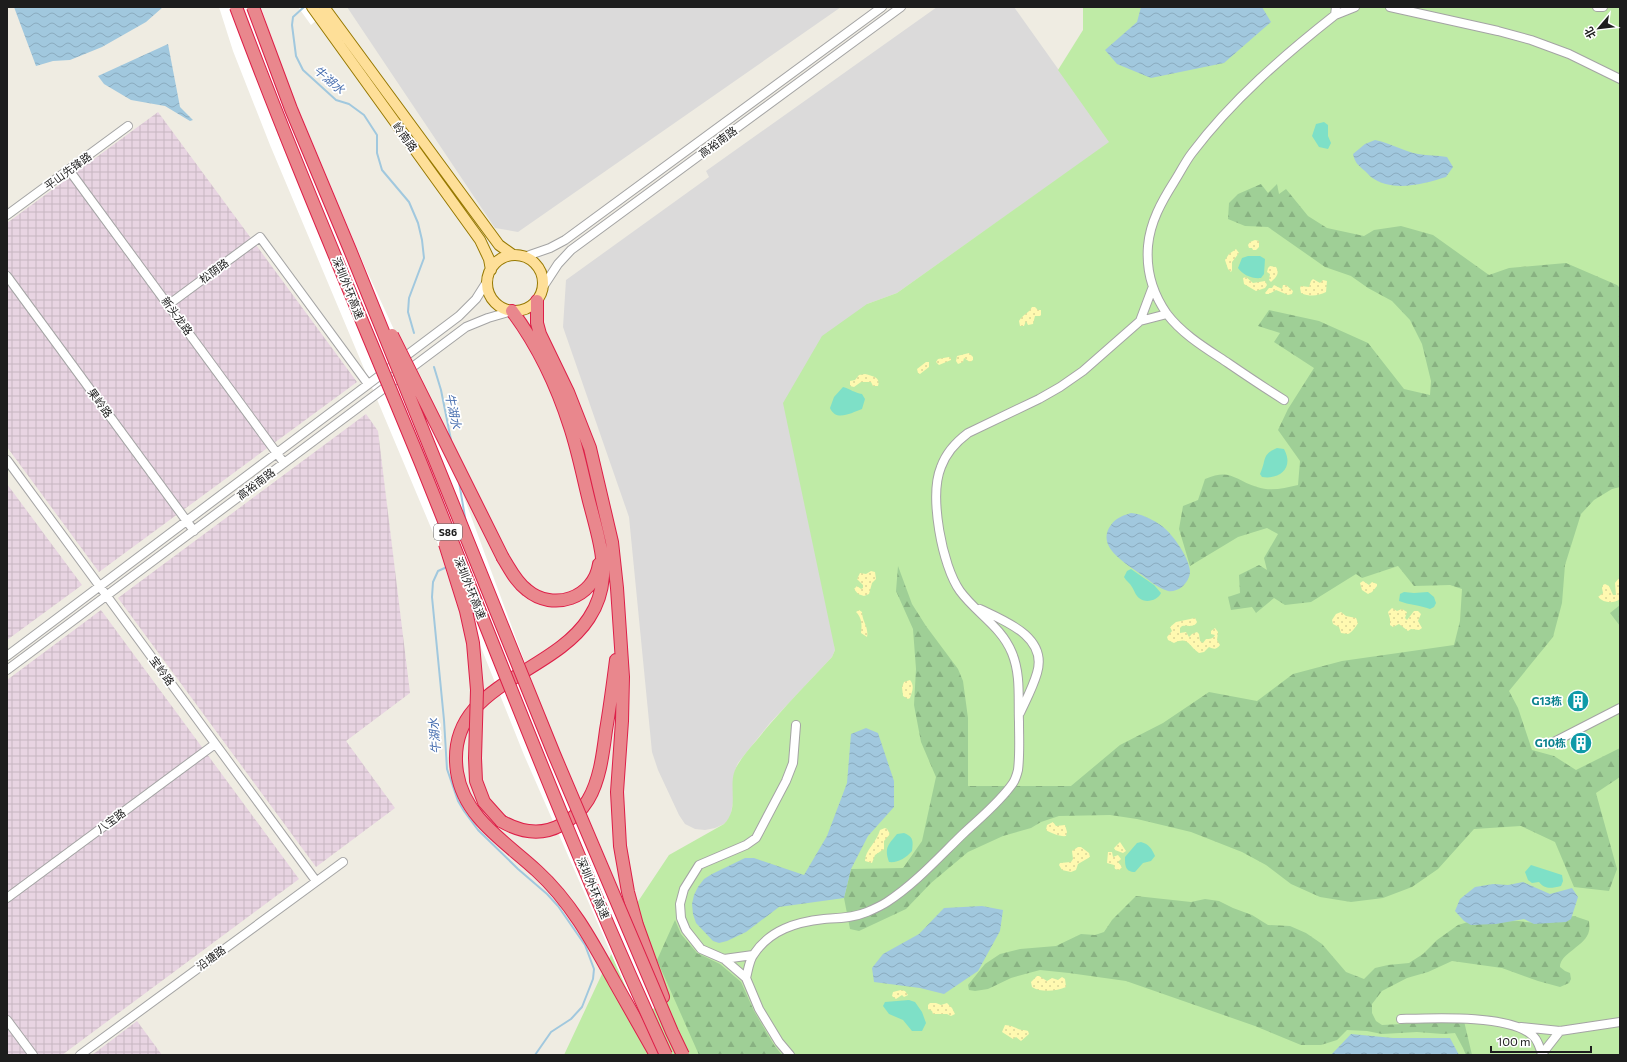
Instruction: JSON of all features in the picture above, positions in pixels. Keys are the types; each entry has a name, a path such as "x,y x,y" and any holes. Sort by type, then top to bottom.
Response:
{"highway":[{"name":"深圳外环高速","path":"236,7 276,114 419,460 545,775 637,992 666,1055"},
{"name":"深圳外环高速","path":"253,7 291,109 350,250 522,674 683,1055"},
{"path":"350,250 503,558 512,573 527,590 540,597 554,601 563,600 574,597 590,586 596,577 601,555"},
{"path":"537,301 537,323 540,334 568,392 590,448 612,542 617,588 623,699 617,792 620,846 628,892 661,992 672,1032"},
{"path":"512,311 528,335 548,371 568,419 595,525 601,555 603,577 597,603 582,628 556,652 488,695 476,706 465,721 459,734 456,760 457,773 460,786 472,811 496,836 538,872 572,910 598,952 656,1055"},
{"path":"419,460 466,611 473,643 477,690 475,758 476,781 484,802 501,821 512,828 523,831 544,831 554,829 573,817 588,800 598,777 602,757 620,635"}],"main road":[{"name":"岭南路","path":"312,7 324,12 499,246 513,255"},
{"name":"岭南路","path":"324,12 480,240 489,259 491,270"},
{"path":"513,255 524,257 533,262 540,270 543,286 537,301 528,308 512,311 502,308 494,301 489,291 488,280 491,270 498,262 513,255"}],"street":[{"name":"高裕南路","path":"524,257 550,248 564,240 882,7"},
{"name":"高裕南路","path":"543,286 558,264 571,250 901,7"},
{"path":"1284,400 1202,347 1167,314 1152,288 1148,268 1148,245 1160,203 1190,155 1211,129 1245,92 1308,37 1335,11 1355,7"},
{"path":"1390,7 1532,40 1569,54 1620,79"},
{"path":"1597,7 1603,7"},
{"name":"平山先锋路","path":"7,215 128,126"},
{"name":"新头龙路","path":"69,170 284,463"},
{"name":"松荫路","path":"168,304 260,236 368,384"},
{"name":"果岭路","path":"7,276 194,531"},
{"name":"高裕南路","path":"7,656 459,316 471,305 488,280"},
{"path":"1140,321 1152,288"},
{"name":"高裕南路","path":"7,670 466,327 488,318 512,311"},
{"path":"746,978 753,955 768,938 778,930 793,925 866,913 887,902 912,882 1001,797 1014,782 1018,771 1018,677 1011,651 996,628 970,604 951,575 945,559 941,542 936,489 940,467 945,457 968,433 1039,399 1070,380 1095,361 1140,321 1167,314"},
{"name":"宝岭路","path":"7,460 316,881"},
{"path":"970,604 1017,627 1024,632 1034,646 1038,664 1038,673 1018,717"},
{"path":"1550,744 1620,708"},
{"path":"790,1055 779,1042 759,1009 746,978 724,959 701,948 686,930 680,918 680,904 684,889 699,865 746,845 756,838 786,781 793,763 796,725"},
{"name":"八宝路","path":"7,898 215,744"},
{"name":"沿塘路","path":"80,1055 343,862"},
{"path":"724,959 753,955"},
{"path":"1401,1019 1482,1019 1518,1027 1560,1031 1620,1022"},
{"path":"7,1020 33,1055"},
{"path":"1518,1027 1534,1036 1542,1054 1560,1031"}],"shaded area":[{"path":"347,7 841,7 518,232 495,228"},
{"path":"937,7 1014,7 1110,142 897,293 867,304 834,642 835,650 832,657 770,723 738,763 735,770 733,786 734,798 730,818 724,824 715,828 705,830 695,829 685,824 679,815 658,770 652,752 629,517 563,327 566,280 709,177 706,171"},
{"path":"158,112 357,382 99,572 7,447 7,223"},
{"path":"366,414 378,431 410,693 346,741 395,808 316,867 118,598"},
{"path":"7,484 82,585 7,640"},
{"path":"101,610 299,879 62,1055 7,1055 7,680"},
{"path":"137,1021 162,1055 92,1055"}],"green space":[{"path":"1083,7 1620,7 1620,1055 564,1055 631,912 669,855 724,824 732,810 733,780 737,766 748,750 774,720 832,657 835,650 783,403 822,336 867,304 897,293 1109,142 1058,70 1083,30"},
{"path":"1324,122 1328,125 1328,136 1331,143 1328,149 1319,147 1312,136 1316,124"},
{"path":"1261,184 1268,193 1277,184 1279,194 1286,189 1308,216 1327,228 1364,236 1374,230 1401,226 1433,235 1489,275 1509,268 1566,263 1617,285 1620,288 1620,487 1612,489 1594,500 1581,514 1565,565 1562,603 1553,637 1509,691 1518,708 1532,750 1554,756 1576,770 1620,748 1620,777 1596,793 1617,869 1609,891 1574,887 1555,842 1521,826 1474,829 1438,869 1412,887 1383,898 1351,902 1320,897 1291,884 1266,865 1242,852 1191,832 1137,819 1110,815 1059,816 1041,822 1031,828 1003,836 968,852 931,883 906,909 859,931 850,929 844,898 851,869 903,868 922,841 936,777 921,742 914,705 916,669 913,629 896,591 898,566 912,604 926,626 958,669 963,681 968,718 968,786 1071,786 1120,745 1163,723 1209,692 1257,701 1293,674 1342,661 1454,645 1460,621 1462,589 1450,585 1414,586 1398,566 1362,578 1356,574 1311,602 1285,605 1274,598 1256,613 1252,607 1231,610 1228,597 1240,593 1239,575 1259,565 1267,570 1264,558 1278,534 1267,528 1238,537 1190,566 1179,529 1183,506 1198,500 1205,479 1214,476 1227,475 1257,487 1267,489 1278,489 1298,485 1300,461 1278,430 1288,409 1314,368 1274,342 1280,333 1258,326 1269,310 1319,321 1368,343 1404,389 1430,395 1431,381 1422,344 1410,320 1392,301 1368,288 1351,276 1325,267 1268,227 1245,226 1228,219 1229,203 1238,194"},
{"path":"1248,256 1260,256 1265,259 1264,274 1261,278 1248,276 1242,273 1238,268 1242,258"},
{"path":"843,387 862,394 865,399 862,409 840,416 836,415 830,408 834,397"},
{"path":"1277,448 1284,449 1287,455 1286,467 1284,471 1275,476 1262,477 1260,474 1266,455"},
{"path":"1131,569 1154,585 1161,593 1157,598 1145,601 1138,597 1124,577 1127,571"},
{"path":"1404,592 1428,592 1434,597 1436,603 1434,607 1430,609 1399,601 1400,594"},
{"path":"1620,605 1620,626 1610,613"},
{"path":"904,833 910,836 912,840 912,851 902,860 889,862 887,850 889,844 897,834"},
{"path":"1141,842 1150,847 1155,856 1151,861 1143,863 1135,872 1129,871 1126,868 1125,857 1137,843"},
{"path":"1531,865 1562,875 1563,881 1561,886 1549,888 1541,885 1539,882 1532,883 1528,880 1525,872"},
{"path":"1136,896 1191,902 1205,899 1219,901 1252,915 1268,925 1290,926 1306,933 1322,944 1346,972 1364,979 1375,968 1409,963 1423,954 1437,940 1458,925 1468,922 1519,921 1535,923 1574,916 1589,921 1589,931 1583,941 1568,953 1561,962 1560,967 1570,973 1571,979 1569,983 1560,987 1502,968 1452,961 1428,972 1407,978 1382,991 1372,1004 1372,1013 1376,1021 1382,1025 1464,1021 1472,1055 1466,1055 1455,1033 1443,1034 1417,1032 1382,1034 1367,1031 1347,1030 1337,1040 1321,1045 1301,1045 1255,1026 1126,981 1069,973 1040,970 1011,978 988,989 975,991 969,990 968,985 985,964 1000,954 1020,949 1056,946 1081,934 1095,935 1104,932 1112,920"},
{"path":"675,920 681,934 697,953 720,964 741,982 754,1011 774,1045 782,1055 699,1055 657,960"},
{"path":"909,1000 915,1002 922,1012 926,1023 922,1031 912,1031 903,1020 889,1014 883,1006 885,1002"}],"sand":[{"path":"1255,240 1259,241 1259,247 1256,250 1253,250 1252,248 1249,248 1248,245 1250,242"},
{"path":"1236,249 1239,253 1232,262 1231,272 1228,269 1225,260 1229,254"},
{"path":"1270,266 1276,267 1278,272 1276,277 1271,282 1269,280 1270,274 1267,272"},
{"path":"1246,277 1253,283 1265,281 1267,285 1265,288 1256,291 1244,284 1243,278"},
{"path":"1313,279 1320,283 1323,280 1327,281 1326,292 1314,296 1301,293 1301,286 1309,287"},
{"path":"1274,285 1282,289 1283,285 1286,285 1293,291 1292,294 1288,295 1276,290 1269,294 1265,293"},
{"path":"1032,307 1041,310 1041,315 1035,316 1033,324 1028,325 1026,321 1024,326 1020,326 1020,319"},
{"path":"969,353 973,357 973,360 970,362 964,358 963,362 958,364 956,361 957,356"},
{"path":"949,357 951,360 939,365 936,362 938,359"},
{"path":"926,362 929,362 929,367 920,374 918,373 917,369"},
{"path":"865,374 873,376 877,379 879,383 878,386 873,386 871,382 861,382 854,387 850,386 850,381 855,380 859,375"},
{"path":"871,571 875,572 876,579 872,583 869,594 864,596 858,594 854,589 857,586 861,589 863,588 863,585 857,579 860,573 866,574"},
{"path":"1619,578 1620,599 1614,602 1609,602 1603,601 1598,597 1603,593 1602,588 1605,584 1609,586 1613,595 1616,595 1615,583"},
{"path":"1363,581 1369,585 1372,582 1377,584 1377,586 1368,594 1362,590 1360,583"},
{"path":"1392,608 1397,611 1402,609 1407,612 1405,618 1407,620 1414,611 1418,611 1421,614 1418,621 1422,628 1419,630 1411,629 1408,631 1399,624 1393,627 1390,625 1388,612"},
{"path":"859,610 862,612 867,630 867,637 861,633 861,622 856,612"},
{"path":"1341,612 1346,616 1356,618 1358,623 1348,634 1341,633 1339,627 1333,624 1332,620 1336,614"},
{"path":"1195,618 1197,622 1196,624 1193,626 1182,626 1180,628 1180,633 1186,632 1189,637 1197,632 1199,634 1200,641 1203,643 1206,639 1215,635 1211,634 1211,631 1215,628 1218,632 1217,640 1220,645 1217,648 1214,649 1209,647 1204,652 1199,653 1186,641 1174,643 1168,640 1167,637 1172,631 1170,627 1176,622"},
{"path":"910,680 913,689 910,698 908,699 903,696 902,687 904,682"},
{"path":"1053,822 1056,826 1065,825 1067,832 1066,836 1061,836 1046,830 1047,825"},
{"path":"885,828 890,834 884,841 884,849 875,855 872,863 865,861 867,853 880,830"},
{"path":"1120,842 1126,851 1123,853 1115,850 1114,848"},
{"path":"1078,847 1081,847 1089,853 1090,857 1078,864 1076,870 1071,872 1062,870 1059,865 1060,863 1071,862 1073,859 1072,851"},
{"path":"1108,852 1112,852 1113,857 1118,855 1121,859 1118,862 1122,867 1119,870 1115,869 1114,865 1107,863"},
{"path":"1037,976 1047,981 1052,978 1058,980 1062,977 1065,979 1066,987 1049,991 1036,989 1032,987 1031,982"},
{"path":"901,990 905,991 908,995 904,997 902,995 896,999 892,996 893,992"},
{"path":"930,1003 941,1005 947,1003 955,1014 951,1016 947,1014 933,1014 932,1011 928,1009 928,1005"},
{"path":"1005,1025 1028,1031 1029,1034 1021,1041 1016,1037 1013,1039 1002,1032"}],"water":[{"path":"14,7 163,7 146,22 102,47 70,60 53,61 36,66"},
{"path":"1141,7 1262,7 1271,22 1224,63 1151,78 1117,64 1105,50 1137,22"},
{"path":"168,44 180,107 193,120 190,121 165,106 131,100 104,84 98,76"},
{"path":"1375,140 1418,154 1447,157 1453,167 1446,177 1428,182 1408,186 1398,186 1380,182 1371,177 1356,162 1353,154 1365,144"},
{"path":"1131,513 1138,514 1164,527 1179,545 1189,565 1190,571 1188,580 1180,588 1170,591 1160,588 1121,560 1110,548 1107,542 1109,528 1118,518"},
{"path":"866,728 878,733 894,781 894,807 868,836 851,869 844,898 779,907 746,932 727,941 719,943 713,941 696,923 693,914 692,904 698,887 704,879 712,874 745,858 754,858 804,875 827,836 847,783 851,734"},
{"path":"1523,882 1550,894 1572,888 1578,897 1571,919 1566,922 1534,924 1524,919 1496,924 1471,925 1464,921 1455,911 1460,899 1475,887 1493,884 1508,885"},
{"path":"982,906 1003,910 1000,931 978,971 944,994 920,988 874,982 872,968 883,954 919,934 944,908"},
{"path":"1351,1034 1393,1038 1450,1038 1459,1055 1331,1055"}],"pier":[{"path":"219,7 261,7 284,75 365,267 434,416 541,706 667,1003 638,1015 524,755 474,630 270,145 233,51"},
{"path":"298,7 331,7 311,25"}],"waterway":[{"name":"牛湖水","path":"304,7 293,17 292,25 296,56 303,70 336,100 349,104 364,115 377,135 377,153 382,170 409,202 418,223 424,258 409,298 408,312 414,333"},
{"name":"牛湖水","path":"434,367 441,390 451,440"},
{"name":"牛湖水","path":"459,482 466,523"},
{"name":"牛湖水","path":"447,567 438,571 433,582 432,597 444,720 447,769 458,801 478,830 558,906 585,945 594,969 593,979 582,1007 571,1019 551,1032 535,1055"}],"place":[{"name":"G13栋","path":"1578,701"},
{"name":"G10栋","path":"1581,743"}]}
